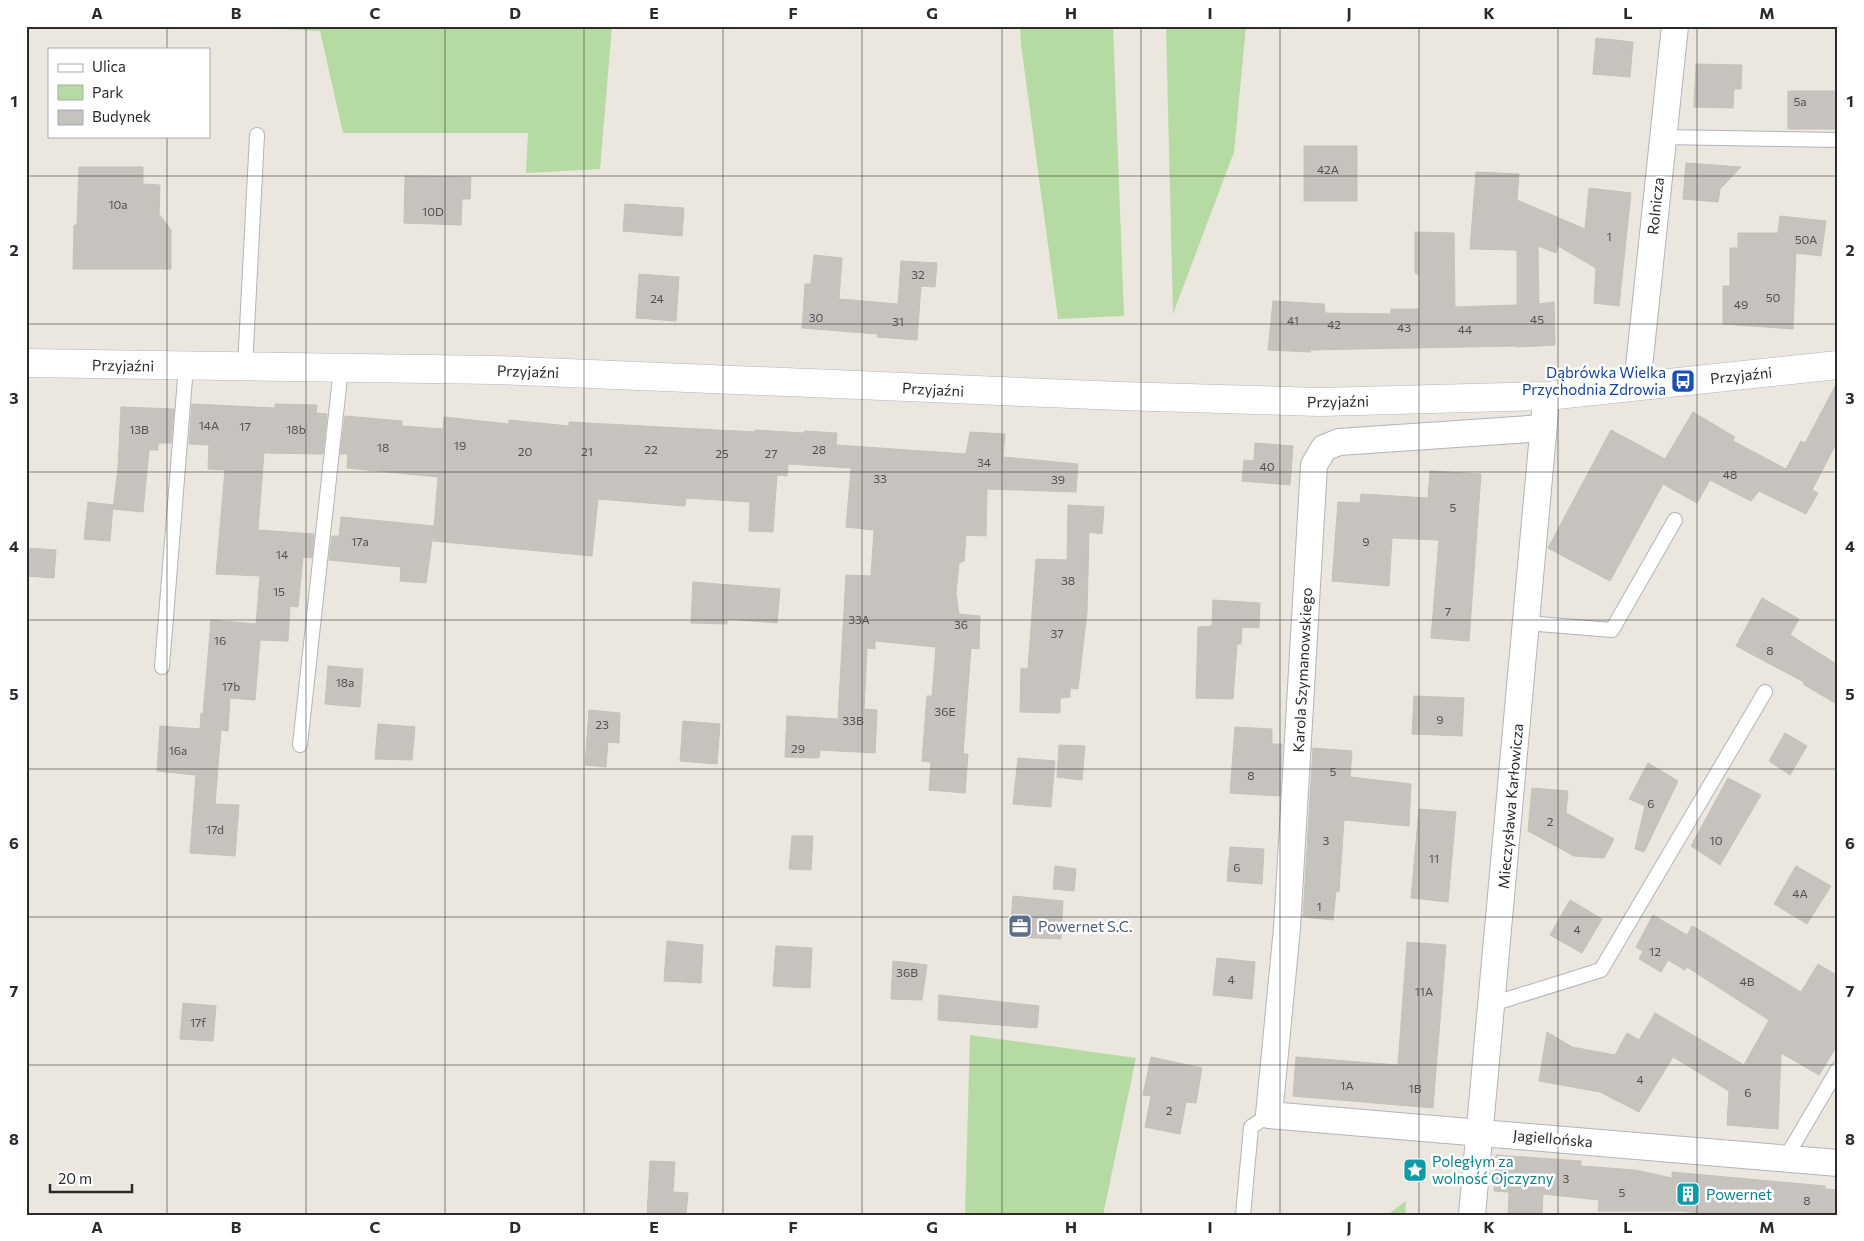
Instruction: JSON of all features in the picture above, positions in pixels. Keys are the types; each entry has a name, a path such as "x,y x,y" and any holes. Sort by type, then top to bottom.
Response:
{"street":[{"name":"Rolnicza","path":"1637,386 1675,26"},
{"name":"Przyjaźni","path":"26,363 599,374 928,389 1320,402 1547,396 1838,366"},
{"name":"Mieczysława Karłowicza","path":"1472,1215 1547,396"},
{"name":"Karola Szymanowskiego","path":"1269,1115 1287,928 1314,465 1324,448 1339,442 1543,428"},
{"name":"Jagiellońska","path":"1269,1115 1838,1163"}],"lane":[{"path":"245,367 257,135"},
{"path":"1662,137 1838,140"},
{"path":"162,666 186,366"},
{"path":"300,745 341,368"},
{"path":"1526,623 1612,630 1675,520"},
{"path":"1492,1004 1601,970 1765,692"},
{"path":"1785,1160 1838,1069"},
{"path":"1242,1215 1251,1127 1269,1115"}],"green space":[{"path":"226,26 612,26 600,169 526,173 528,133 343,133 320,31"},
{"path":"1020,26 1113,26 1124,316 1058,319"},
{"path":"1166,26 1246,26 1234,152 1173,314"},
{"path":"970,1035 1136,1058 1103,1215 965,1215"},
{"path":"1406,1201 1405,1215 1387,1215"}],"building":[{"path":"1596,38 1633,42 1630,77 1593,74"},
{"path":"1696,64 1742,65 1741,89 1734,89 1733,108 1694,107"},
{"path":"1788,91 1838,91 1838,129 1788,129"},
{"path":"1304,146 1357,146 1357,201 1304,201"},
{"path":"1686,163 1741,167 1720,189 1718,202 1683,199"},
{"path":"79,167 143,167 143,184 160,185 159,214 171,230 171,269 73,269 74,226 77,224"},
{"path":"1476,172 1519,174 1517,200 1585,229 1589,188 1631,193 1619,306 1594,303 1596,268 1558,246 1556,253 1538,246 1539,304 1554,302 1555,345 1311,350 1310,352 1268,350 1273,301 1324,304 1325,313 1391,314 1391,309 1419,309 1419,275 1415,273 1415,232 1454,233 1455,307 1517,305 1517,250 1470,249"},
{"path":"405,176 471,177 470,199 462,199 461,225 404,223"},
{"path":"625,204 684,208 682,236 623,231"},
{"path":"1780,216 1826,221 1821,256 1796,253 1793,329 1723,324 1723,286 1730,286 1730,248 1738,248 1738,233 1778,233"},
{"path":"814,255 842,258 839,299 898,304 901,261 937,263 935,287 921,286 917,340 877,337 878,334 802,328 805,284 811,284"},
{"path":"639,274 679,277 676,321 636,318"},
{"path":"1838,381 1838,440 1812,490 1818,493 1806,514 1759,491 1751,501 1710,480 1697,503 1663,484 1610,581 1548,548 1611,430 1665,459 1693,412 1735,437 1733,441 1786,469 1801,441 1805,443"},
{"path":"192,404 275,408 275,404 317,405 316,413 327,414 323,454 264,453 258,530 314,534 312,558 303,557 298,607 290,606 288,641 260,640 255,700 230,698 228,731 221,730 215,804 239,805 235,856 190,853 196,775 157,771 160,726 200,729 211,620 256,624 260,576 216,574 225,470 208,469 209,445 189,444"},
{"path":"121,407 174,409 171,443 158,443 158,450 149,450 143,512 113,509 118,468"},
{"path":"345,416 402,421 402,426 443,429 444,417 509,424 509,420 569,426 569,422 755,432 755,430 837,433 836,445 966,454 970,432 1005,434 1003,457 1078,464 1076,492 987,489 986,536 966,535 964,561 959,563 956,593 959,614 980,616 979,649 971,648 963,754 968,754 965,793 929,790 931,762 922,761 927,696 932,696 936,647 875,641 875,649 867,648 864,709 877,710 875,753 820,750 819,758 785,757 787,716 838,719 846,575 871,576 874,530 846,527 851,468 788,464 787,476 777,475 773,532 749,531 750,502 686,498 685,506 598,499 592,556 433,541 438,477 347,468 348,454 340,454"},
{"path":"1255,443 1293,446 1290,485 1242,481 1244,460 1254,461"},
{"path":"1430,471 1481,474 1469,641 1431,638 1439,540 1392,538 1389,586 1332,581 1338,502 1360,503 1361,494 1428,498"},
{"path":"88,502 113,505 110,541 84,539"},
{"path":"1068,505 1104,507 1102,534 1089,532 1087,612 1078,689 1070,688 1070,697 1060,698 1060,713 1020,712 1021,668 1028,669 1036,559 1067,560"},
{"path":"341,517 434,526 426,583 400,581 401,567 329,560 332,536 339,536"},
{"path":"26,548 56,550 54,578 26,576"},
{"path":"693,582 780,589 777,623 727,619 727,624 691,623"},
{"path":"1762,598 1799,619 1790,635 1838,665 1838,705 1803,684 1804,682 1736,646"},
{"path":"1213,600 1260,603 1259,628 1242,627 1241,644 1237,644 1233,699 1196,698 1198,627 1212,626"},
{"path":"328,666 363,669 360,707 325,704"},
{"path":"1414,696 1464,698 1462,736 1412,734"},
{"path":"589,710 620,713 619,743 608,742 606,767 585,765"},
{"path":"683,721 720,724 717,764 680,761"},
{"path":"378,724 415,727 412,760 375,759"},
{"path":"1235,727 1272,729 1272,744 1282,744 1280,796 1230,793"},
{"path":"1785,733 1807,746 1790,775 1769,761"},
{"path":"1059,745 1085,746 1082,780 1057,777"},
{"path":"1313,748 1352,751 1350,777 1411,784 1409,826 1344,820 1339,892 1336,891 1333,920 1303,917"},
{"path":"1018,758 1055,761 1051,807 1013,804"},
{"path":"1648,763 1678,781 1644,852 1635,849 1645,806 1629,799"},
{"path":"1728,778 1761,795 1720,865 1691,846"},
{"path":"1532,788 1568,791 1566,813 1614,839 1604,858 1574,856 1528,831"},
{"path":"1419,809 1456,812 1448,902 1411,898"},
{"path":"792,836 813,836 811,870 789,869"},
{"path":"1230,847 1264,849 1262,884 1227,881"},
{"path":"1055,866 1076,869 1074,891 1053,889"},
{"path":"1796,866 1831,886 1807,924 1774,904"},
{"path":"1013,896 1063,901 1061,939 1010,937"},
{"path":"1570,900 1602,919 1582,953 1550,935"},
{"path":"1653,915 1687,935 1692,926 1801,992 1818,964 1838,976 1838,1044 1819,1075 1781,1053 1778,1129 1727,1125 1729,1091 1673,1057 1639,1112 1600,1092 1539,1081 1547,1032 1572,1047 1615,1055 1627,1033 1639,1040 1655,1013 1744,1065 1769,1020 1687,967 1685,970 1668,960 1661,972 1639,959 1643,951 1636,947"},
{"path":"667,941 703,945 701,983 664,981"},
{"path":"1407,942 1446,945 1433,1108 1293,1096 1296,1057 1398,1065"},
{"path":"776,946 812,948 810,988 773,986"},
{"path":"1217,958 1255,962 1252,999 1213,995"},
{"path":"893,961 927,965 922,1000 891,999"},
{"path":"939,995 1039,1006 1037,1028 938,1020"},
{"path":"183,1003 216,1006 213,1041 180,1039"},
{"path":"1151,1057 1202,1068 1196,1103 1186,1102 1180,1134 1145,1127 1151,1096 1143,1095"},
{"path":"1496,1155 1581,1161 1581,1166 1635,1170 1672,1178 1672,1172 1825,1186 1825,1189 1838,1190 1838,1215 1717,1215 1682,1211 1598,1211 1599,1200 1543,1194 1542,1215 1508,1215 1509,1192 1494,1191"},
{"path":"650,1161 675,1162 673,1192 688,1193 686,1215 647,1215"}],"place":[{"name":"Dąbrówka Wielka Przychodnia Zdrowia","path":"1683,381"},
{"name":"Powernet S.C.","path":"1020,926"},
{"name":"Poległym za wolność Ojczyzny","path":"1415,1170"},
{"name":"Powernet","path":"1688,1194"}]}
